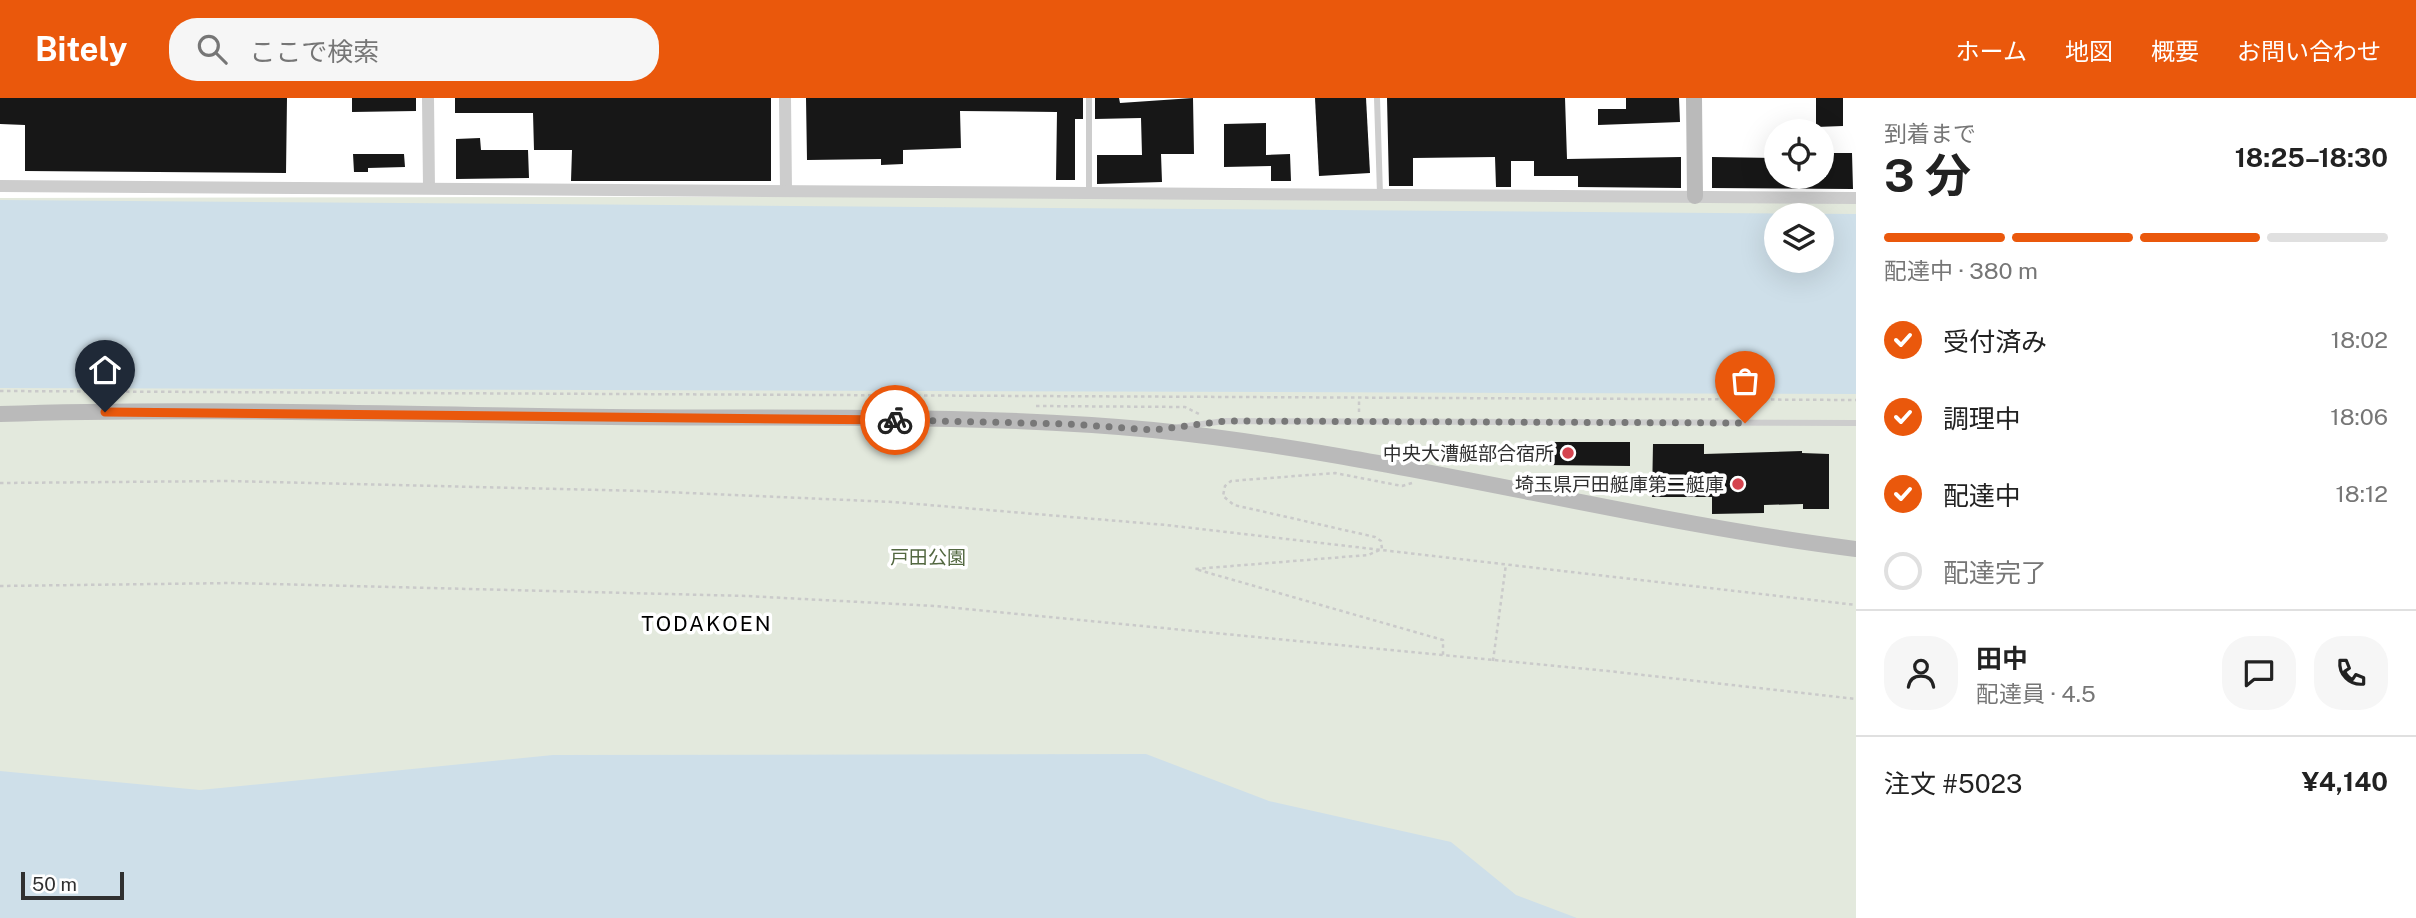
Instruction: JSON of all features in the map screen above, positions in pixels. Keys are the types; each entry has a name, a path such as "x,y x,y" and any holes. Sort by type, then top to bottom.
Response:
{"street":[{"path":"428,98 429,188"},
{"path":"785,98 786,190"},
{"path":"1694,98 1695,196"},
{"path":"0,186 1856,198"},
{"path":"0,414 1005,421 1153,430 1294,449 1723,530 1856,549"}],"lane":[{"path":"1089,98 1090,191"},
{"path":"1377,98 1380,194"},
{"path":"1153,430 1226,421 1856,423"}],"path":[{"path":"0,391 1856,400"},
{"path":"1359,398 1359,415"},
{"path":"1382,549 1381,541 1375,537 1234,505 1223,491 1231,481 1240,479 1326,473 1409,486 1422,473"},
{"path":"0,483 229,481 845,499 1049,514 1382,549 1856,605"},
{"path":"1382,549 1368,555 1195,569 1443,640 1443,657"},
{"path":"1493,661 1506,564"},
{"path":"0,586 233,583 840,600 1180,628 1856,699"}],"green space":[{"name":"戸田公園","path":"0,198 1856,198 1856,918 0,918"}],"shaded area":[{"path":"0,200 1764,213 1764,273 1834,273 1834,214 1856,214 1856,394 0,388"},
{"path":"1146,754 1269,801 1451,842 1516,895 1577,918 0,918 0,771 200,790 553,755"}],"building":[{"path":"0,98 287,98 286,173 25,171 25,125 0,124"},
{"path":"352,98 416,98 416,111 352,112"},
{"path":"455,98 771,98 771,181 571,181 572,150 534,150 533,113 455,113"},
{"path":"806,98 1083,98 1083,119 1075,119 1075,180 1056,180 1057,112 960,111 961,148 903,150 903,164 881,165 881,159 807,160"},
{"path":"1095,98 1119,98 1120,103 1193,98 1194,154 1161,154 1162,182 1097,184 1097,155 1142,155 1141,118 1095,119"},
{"path":"1315,98 1366,98 1370,173 1319,176"},
{"path":"1387,98 1565,98 1567,159 1681,157 1681,188 1578,187 1578,176 1534,176 1534,161 1511,161 1511,187 1496,187 1495,157 1413,158 1413,186 1389,186"},
{"path":"1626,98 1679,98 1680,122 1598,125 1598,109 1626,109"},
{"path":"1816,98 1843,98 1843,126 1834,126 1834,119 1816,119"},
{"path":"1266,123 1266,155 1290,154 1291,181 1271,181 1271,166 1224,167 1224,124"},
{"path":"480,138 481,150 528,150 529,178 456,179 456,139"},
{"path":"1834,153 1852,153 1853,189 1834,189"},
{"path":"353,154 404,154 405,167 368,168 368,172 354,172"},
{"path":"1712,157 1764,158 1764,188 1712,188"},
{"path":"1547,442 1630,442 1630,466 1547,465"},
{"path":"1653,444 1704,444 1704,454 1802,451 1829,454 1829,509 1803,509 1803,504 1764,505 1764,513 1712,514 1712,497 1652,497"}],"way so far":[{"path":"895,420 1005,421 1153,430 1226,421 1745,423"}],"place":[{"name":"中央大漕艇部合宿所","path":"1568,453"},
{"name":"埼玉県戸田艇庫第二艇庫","path":"1738,484"}],"district":[{"name":"TODAKOEN","path":"707,623"}],"route":[{"path":"105,412 895,420"}]}
